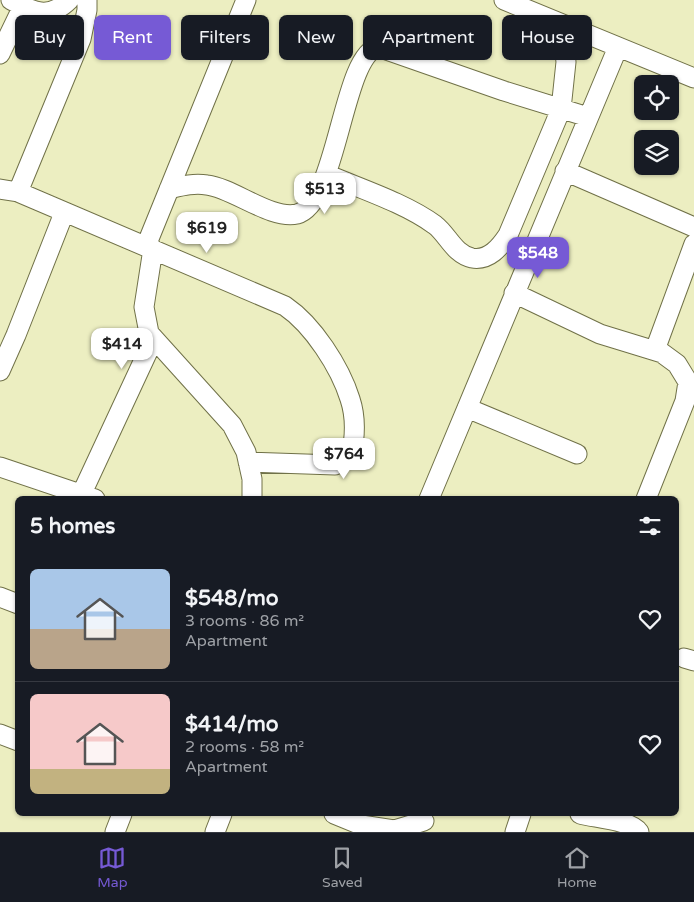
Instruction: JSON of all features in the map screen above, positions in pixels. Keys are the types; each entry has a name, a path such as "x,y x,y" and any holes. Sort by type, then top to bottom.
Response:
{"street":[{"path":"0,54 17,3 36,11 49,13 60,8 69,0"},
{"path":"87,0 87,10 81,39 9,191 150,248 285,306 301,316 313,330 350,399 354,423 354,444 350,456 344,462 335,465 248,462"},
{"path":"0,467 89,496 149,349 149,332 144,307 150,248 169,189 246,0"},
{"path":"504,0 540,15"},
{"path":"592,36 694,78"},
{"path":"169,189 189,184 208,185 229,192 255,205 283,213 297,214 309,208 326,174 348,95 368,53 373,48 378,47 588,117"},
{"path":"430,496 618,47"},
{"path":"326,174 408,210 436,225 460,252 472,258 485,257 499,248 508,234 561,109 566,60"},
{"path":"565,172 694,227"},
{"path":"0,371 16,336 64,213"},
{"path":"655,350 694,244"},
{"path":"514,293 600,334 655,350 677,364 688,382 685,401 647,496"},
{"path":"149,332 232,425 246,452 252,479 252,496"},
{"path":"467,408 577,454"},
{"path":"0,597 15,603"},
{"path":"0,734 15,740"},
{"path":"115,832 121,816"},
{"path":"339,816 361,825 394,830 424,821"},
{"path":"515,832 521,816"},
{"path":"590,816 622,822 637,829 639,832"}]}
